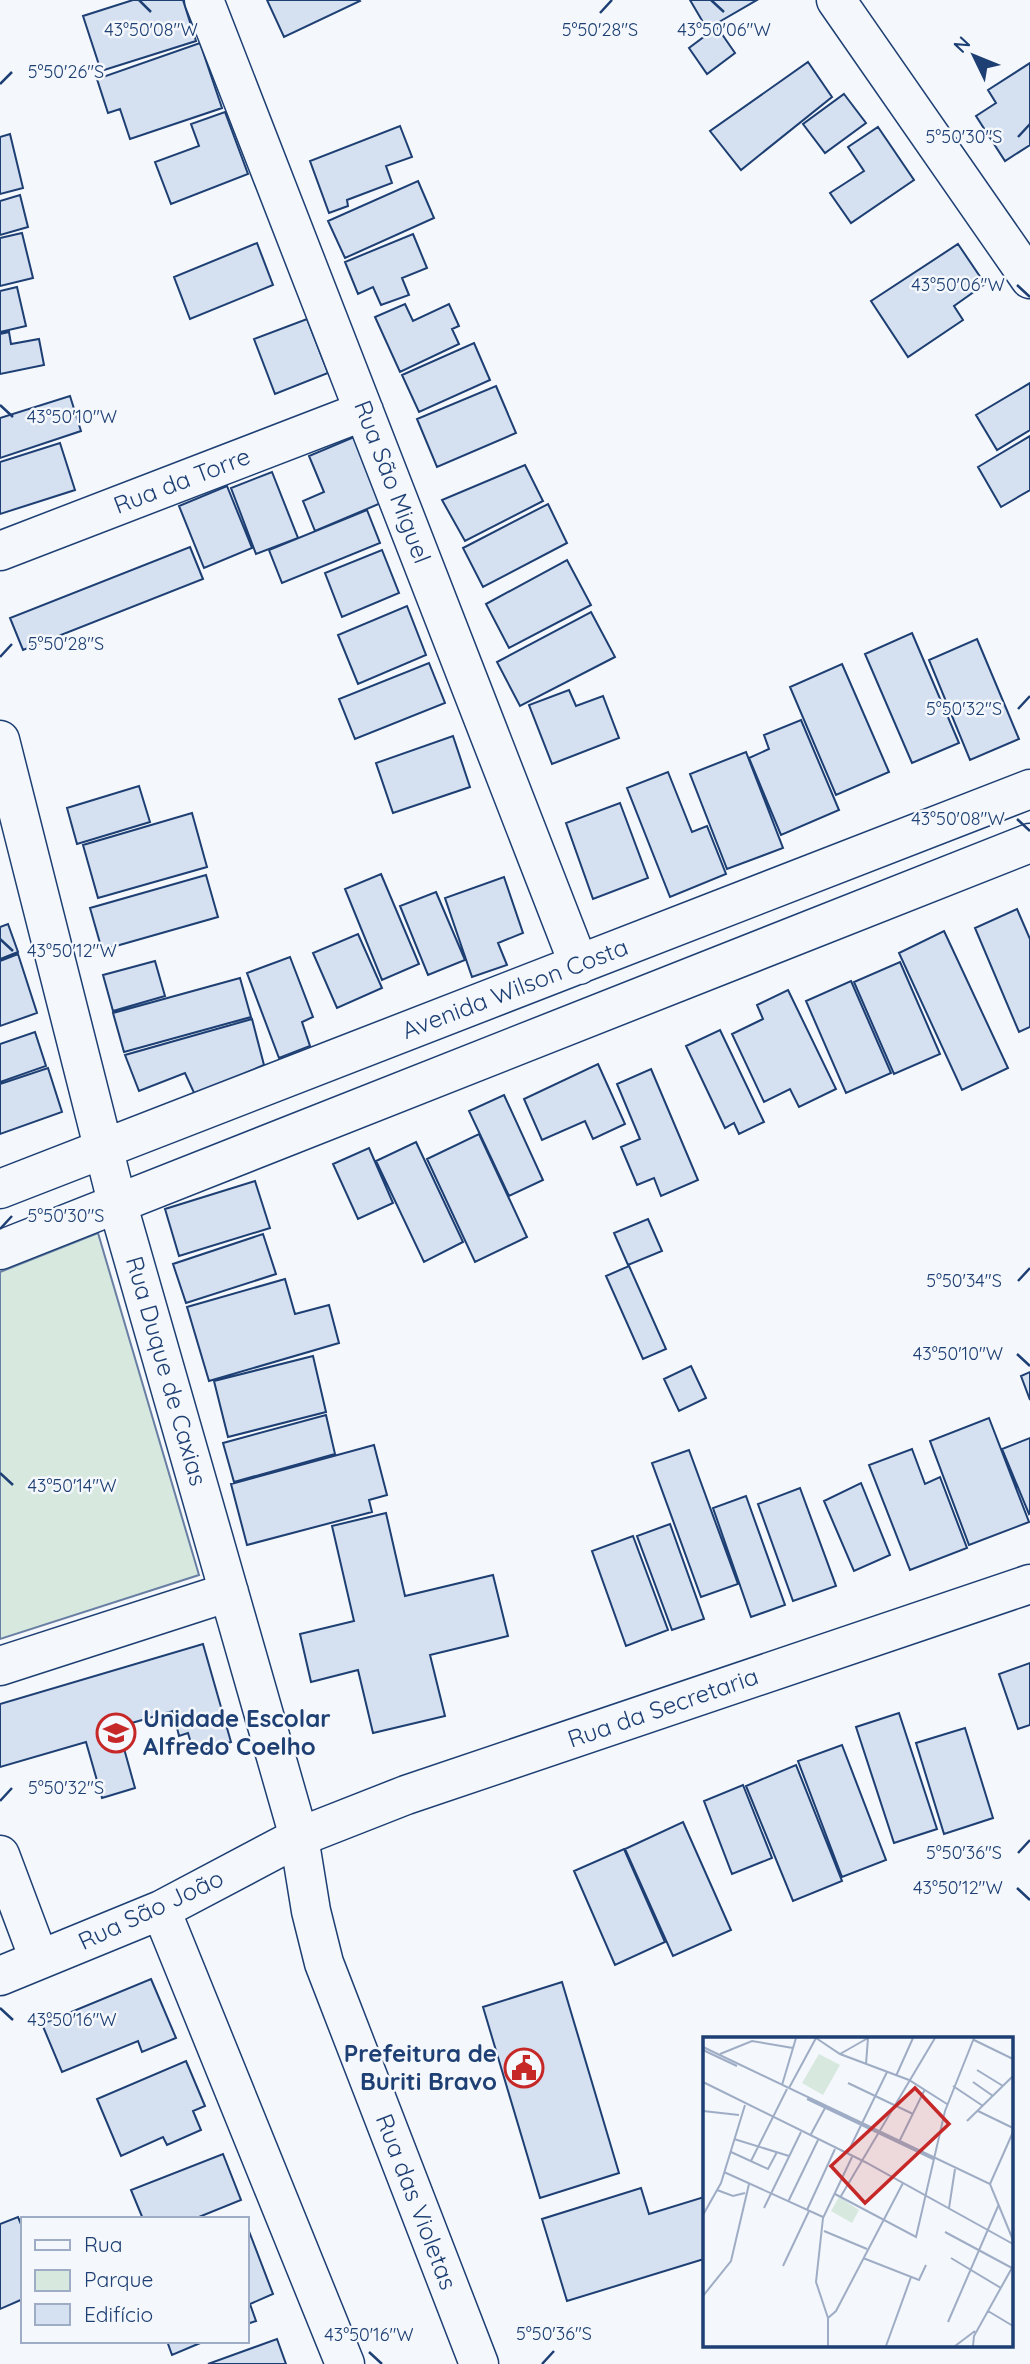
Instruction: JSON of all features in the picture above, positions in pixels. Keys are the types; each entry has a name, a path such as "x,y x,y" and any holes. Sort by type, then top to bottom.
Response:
{"street":[{"name":"Rua São Miguel","path":"204,0 579,965"},
{"path":"836,0 1030,279"},
{"name":"Rua da Torre","path":"0,551 364,411"},
{"name":"Rua Duque de Caxias","path":"0,740 106,1148 117,1202 299,1837"},
{"name":"Avenida Wilson Costa","path":"0,1189 1030,789"},
{"path":"0,1250 1030,843"},
{"name":"Rua da Secretaria","path":"299,1837 406,1795 1030,1584"},
{"path":"0,1666 229,1592"},
{"name":"Rua São João","path":"0,1976 160,1910 299,1837"},
{"name":"Rua das Violetas","path":"299,1837 311,1911 324,1963 479,2364"},
{"path":"0,1855 39,1959"},
{"path":"160,1910 345,2364"}],"green space":[{"path":"98,1233 199,1575 0,1639 0,1272"}],"building":[{"path":"133,0 183,0 196,41 101,71 83,16"},
{"path":"267,0 359,0 360,1 284,37"},
{"path":"690,0 757,0 707,29"},
{"path":"717,27 735,53 707,74 689,48"},
{"path":"200,43 222,108 130,139 120,109 108,113 97,79"},
{"path":"808,62 832,97 741,170 710,131"},
{"path":"1030,63 1030,145 1005,161 976,116 996,103 988,90"},
{"path":"844,94 866,123 825,153 803,124"},
{"path":"225,112 248,174 171,204 155,162 199,146 191,124"},
{"path":"400,126 412,157 386,166 392,183 347,200 348,206 329,213 310,161"},
{"path":"878,127 914,180 851,223 830,193 864,171 848,147"},
{"path":"10,134 23,188 0,194 0,137"},
{"path":"418,181 434,218 345,258 328,221"},
{"path":"20,195 28,227 0,235 0,201"},
{"path":"22,233 33,278 0,286 0,238"},
{"path":"413,234 427,268 402,278 409,295 381,305 373,287 358,294 345,262"},
{"path":"257,243 273,285 190,319 174,277"},
{"path":"958,244 985,284 954,306 963,320 908,357 871,301"},
{"path":"17,287 26,326 0,332 0,291"},
{"path":"405,304 413,321 449,304 459,326 452,329 459,344 400,372 375,317"},
{"path":"307,319 328,373 275,394 254,339"},
{"path":"9,332 11,344 39,339 44,365 0,374 0,334"},
{"path":"474,343 490,380 419,412 402,375"},
{"path":"1030,383 1030,430 997,450 976,415"},
{"path":"496,386 516,433 437,467 417,419"},
{"path":"70,396 81,431 0,458 0,418"},
{"path":"1030,436 1030,490 1001,507 978,467"},
{"path":"354,437 381,503 315,531 303,501 324,492 309,456"},
{"path":"60,443 75,490 0,514 0,462"},
{"path":"525,465 543,501 465,541 442,500"},
{"path":"272,472 298,538 256,554 231,488"},
{"path":"227,486 252,548 204,568 179,506"},
{"path":"548,504 567,543 483,587 463,548"},
{"path":"367,510 380,543 282,583 269,550"},
{"path":"190,547 203,579 23,650 10,618"},
{"path":"382,550 399,593 342,617 325,573"},
{"path":"567,560 591,605 509,648 486,604"},
{"path":"407,606 426,655 358,684 338,635"},
{"path":"591,612 615,657 520,706 497,662"},
{"path":"912,633 959,743 912,763 865,654"},
{"path":"977,639 1019,739 970,760 929,660"},
{"path":"429,663 445,703 355,739 339,699"},
{"path":"842,664 889,772 836,795 790,687"},
{"path":"569,690 576,706 603,696 619,738 552,764 529,705"},
{"path":"801,720 839,810 781,835 749,758 769,749 764,735"},
{"path":"453,736 470,787 393,813 376,763"},
{"path":"746,752 783,848 727,869 690,774"},
{"path":"668,772 692,832 707,826 726,874 670,897 627,788"},
{"path":"139,786 150,822 77,844 67,808"},
{"path":"620,803 648,878 593,899 566,823"},
{"path":"192,813 207,867 98,898 83,845"},
{"path":"381,874 419,964 382,980 345,889"},
{"path":"206,875 218,917 102,950 90,908"},
{"path":"504,877 523,933 498,943 507,965 472,977 445,898"},
{"path":"436,892 465,960 428,975 400,906"},
{"path":"1017,909 1030,939 1030,1027 1019,1032 975,928"},
{"path":"8,924 18,952 0,959 0,927"},
{"path":"944,931 1008,1068 962,1090 899,953"},
{"path":"358,934 382,988 337,1008 313,953"},
{"path":"18,954 37,1013 0,1026 0,961"},
{"path":"290,957 313,1017 302,1022 310,1046 279,1058 247,973"},
{"path":"155,961 165,996 113,1011 103,975"},
{"path":"900,962 940,1054 894,1074 854,982"},
{"path":"240,978 251,1017 124,1052 113,1013"},
{"path":"851,981 891,1073 846,1093 806,1001"},
{"path":"788,990 836,1089 799,1107 790,1089 764,1102 732,1034 763,1019 757,1005"},
{"path":"252,1019 264,1065 195,1095 185,1073 139,1091 125,1055"},
{"path":"720,1030 764,1122 739,1134 734,1123 725,1128 686,1046"},
{"path":"35,1032 46,1066 0,1082 0,1044"},
{"path":"598,1064 625,1124 593,1139 585,1121 542,1140 524,1099"},
{"path":"48,1068 62,1112 0,1134 0,1084"},
{"path":"651,1069 698,1180 661,1196 654,1178 637,1185 621,1147 640,1139 617,1084"},
{"path":"504,1095 543,1180 509,1196 469,1111"},
{"path":"479,1134 527,1237 475,1262 427,1159"},
{"path":"416,1142 463,1242 424,1262 376,1161"},
{"path":"369,1148 393,1203 358,1219 333,1164"},
{"path":"255,1181 270,1228 179,1256 165,1209"},
{"path":"648,1219 662,1251 628,1265 614,1233"},
{"path":"263,1234 276,1274 186,1303 173,1264"},
{"path":"629,1266 666,1349 643,1359 606,1276"},
{"path":"285,1279 295,1314 329,1305 339,1343 209,1381 187,1307"},
{"path":"313,1356 326,1412 228,1437 214,1381"},
{"path":"691,1366 706,1398 679,1411 664,1379"},
{"path":"1030,1372 1030,1400 1021,1376"},
{"path":"326,1415 335,1454 234,1482 223,1443"},
{"path":"989,1418 1029,1522 969,1545 930,1441"},
{"path":"1030,1438 1030,1513 1029,1514 1002,1449"},
{"path":"374,1445 387,1495 369,1500 372,1512 247,1545 231,1484"},
{"path":"912,1449 925,1484 940,1477 967,1548 910,1570 869,1465"},
{"path":"689,1450 738,1584 701,1597 652,1463"},
{"path":"861,1483 890,1555 854,1571 824,1501"},
{"path":"800,1488 836,1586 793,1601 758,1504"},
{"path":"746,1496 785,1605 751,1617 713,1508"},
{"path":"386,1513 405,1596 493,1575 508,1636 430,1655 445,1716 373,1733 358,1670 311,1682 300,1634 354,1621 332,1526"},
{"path":"670,1524 704,1619 672,1630 637,1536"},
{"path":"633,1536 668,1630 626,1646 592,1551"},
{"path":"203,1644 231,1742 194,1753 188,1733 179,1736 173,1711 118,1727 135,1788 102,1798 86,1742 0,1767 0,1704"},
{"path":"1030,1663 1030,1725 1018,1729 999,1674"},
{"path":"899,1713 937,1829 894,1843 856,1727"},
{"path":"965,1728 993,1818 944,1834 916,1743"},
{"path":"842,1745 886,1860 842,1877 798,1761"},
{"path":"796,1765 842,1881 793,1901 746,1786"},
{"path":"743,1785 772,1858 732,1874 704,1801"},
{"path":"683,1822 731,1930 673,1956 625,1849"},
{"path":"624,1849 665,1942 615,1965 574,1871"},
{"path":"151,1979 176,2038 142,2052 138,2041 62,2072 42,2024"},
{"path":"562,1982 619,2173 540,2198 483,2007"},
{"path":"186,2061 205,2106 193,2111 201,2130 167,2145 163,2137 121,2156 97,2099"},
{"path":"223,2154 241,2200 199,2217 142,2217 131,2190"},
{"path":"641,2188 649,2214 703,2197 703,2259 567,2301 542,2219"},
{"path":"18,2217 21,2224 21,2300 0,2309 0,2224"},
{"path":"248,2229 273,2294 250,2304 256,2321 248,2324"},
{"path":"277,2339 286,2364 208,2364"},
{"path":"168,2343 200,2343 172,2355"}],"place":[{"name":"Unidade Escolar Alfredo Coelho","path":"116,1733"},
{"name":"Prefeitura de Buriti Bravo","path":"524,2068"}]}
